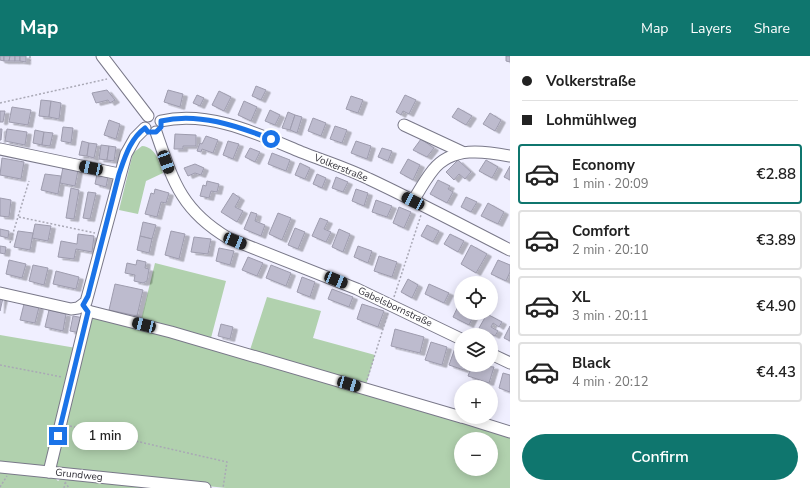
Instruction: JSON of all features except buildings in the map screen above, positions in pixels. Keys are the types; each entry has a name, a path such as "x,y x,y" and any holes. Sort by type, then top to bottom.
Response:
{"street":[{"path":"104,57 148,116 144,120 145,128 148,132 156,132 161,127 161,121"},
{"name":"Volkerstraße","path":"148,116 156,115 161,121 177,119 200,120 231,125 368,178 510,250"},
{"path":"404,125 462,152"},
{"path":"49,472 72,379 88,296 105,235 119,174 130,145 139,132 145,128"},
{"name":"Gabelsbornstraße","path":"156,132 179,192 188,206 213,229 228,238 357,289 454,336"},
{"path":"0,149 119,174"},
{"path":"413,201 433,169 442,162 462,152 476,151 510,156"},
{"path":"0,292 71,309 86,308 454,415"},
{"path":"498,357 510,363"},
{"path":"484,424 510,432"},
{"name":"Grundweg","path":"4,468 205,488"}],"path":[{"path":"30,56 30,61"},
{"path":"0,103 118,76"},
{"path":"10,243 29,181"},
{"path":"19,216 105,235"},
{"path":"0,365 72,379"},
{"path":"61,424 227,462 223,488"},
{"path":"0,487 8,475 4,468"},
{"path":"65,482 69,488"}],"green space":[{"path":"142,146 151,149 154,152 163,173 146,181 138,214 119,210 133,153"},
{"path":"155,263 226,281 211,338 250,350 267,297 321,311 313,338 375,355 366,385 454,413 454,424 488,424 510,431 510,488 226,488 0,464 0,335 82,349 90,308 141,320"},
{"path":"0,470 52,475 58,481 64,476 175,488 0,488"}],"route":[{"path":"58,436 88,312 83,305 88,296 105,235 119,174 130,145 139,132 145,128 148,132 153,133 158,131 162,124 161,121 177,119 207,120 231,125 271,139"}]}
